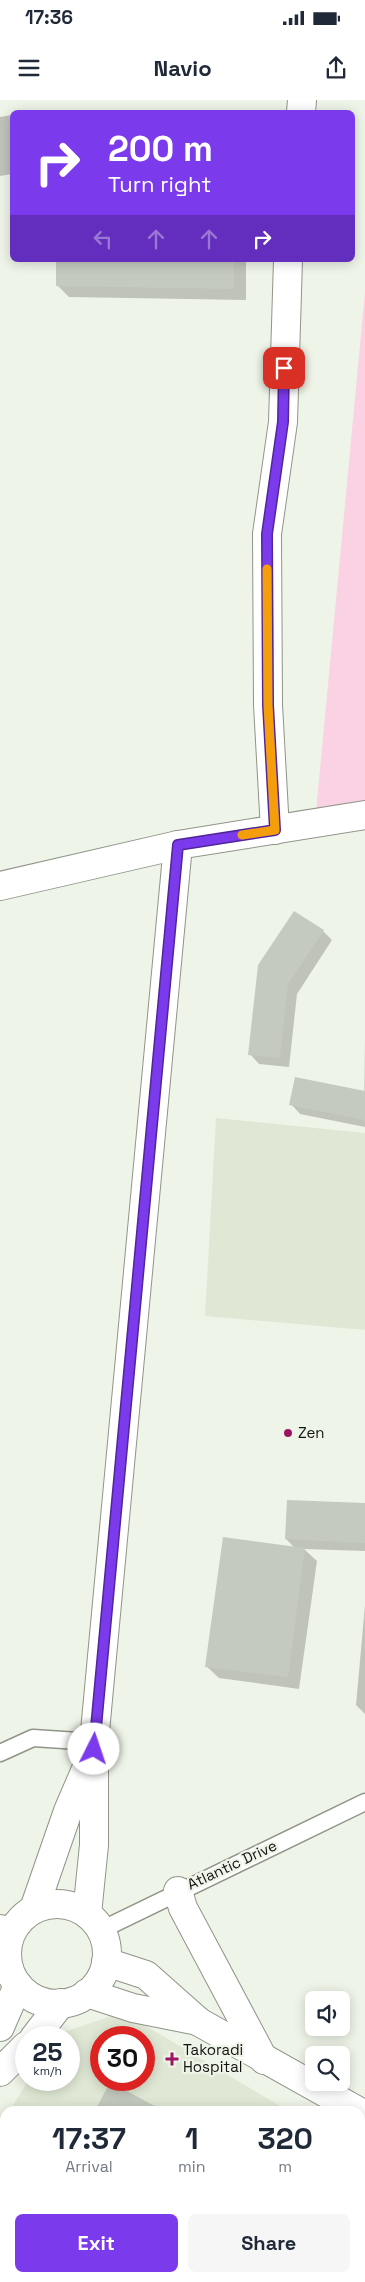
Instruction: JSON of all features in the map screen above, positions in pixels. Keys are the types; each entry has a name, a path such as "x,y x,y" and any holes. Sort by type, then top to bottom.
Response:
{"street":[{"path":"275,830 268,705 267,534 283,422 288,262"},
{"path":"0,886 178,845 365,815"},
{"path":"8,1971 38,2000 61,2003 75,2000 87,1993 102,1974 106,1962 107,1951 94,1922 94,1746 178,845"},
{"path":"34,1910 68,1811 94,1746"},
{"path":"178,1891 183,1908 264,2060"},
{"path":"0,2027 8,1971 5,1930 27,1914 47,1905 61,1904 75,1907 94,1922"},
{"path":"106,1962 146,1975 199,2022 348,2106"},
{"path":"87,1993 133,2008 199,2022"},
{"path":"43,2026 61,2003"},
{"path":"0,2072 15,2057"}],"lane":[{"path":"0,1753 32,1738 94,1746"},
{"name":"Atlantic Drive","path":"94,1922 178,1891 365,1802"}],"shaded area":[{"path":"365,292 365,803 316,812"},
{"path":"216,1118 365,1133 365,1330 205,1316"},
{"name":"Takoradi Hospital","path":"123,2012 146,2026 90,2026 90,2091 155,2091 155,2031 280,2106 12,2106 22,2091 80,2091 80,2027"}],"building":[{"path":"56,262 234,262 234,289 56,286"},
{"path":"294,911 324,930 288,984 280,1058 248,1055 258,965"},
{"path":"295,1077 365,1091 365,1120 289,1105"},
{"path":"287,1500 365,1503 365,1543 285,1539"},
{"path":"223,1537 305,1548 288,1677 205,1667"},
{"path":"105,2091 127,2091 155,2106 98,2106"}],"slow traffic":[{"path":"242,835 275,830 268,705 267,569"}],"place":[{"name":"Zen","path":"288,1433"},
{"name":"Takoradi Hospital","path":"172,2059"}],"route":[{"path":"94,1749 178,845 275,830 268,705 267,534 283,422 284,368"}]}
